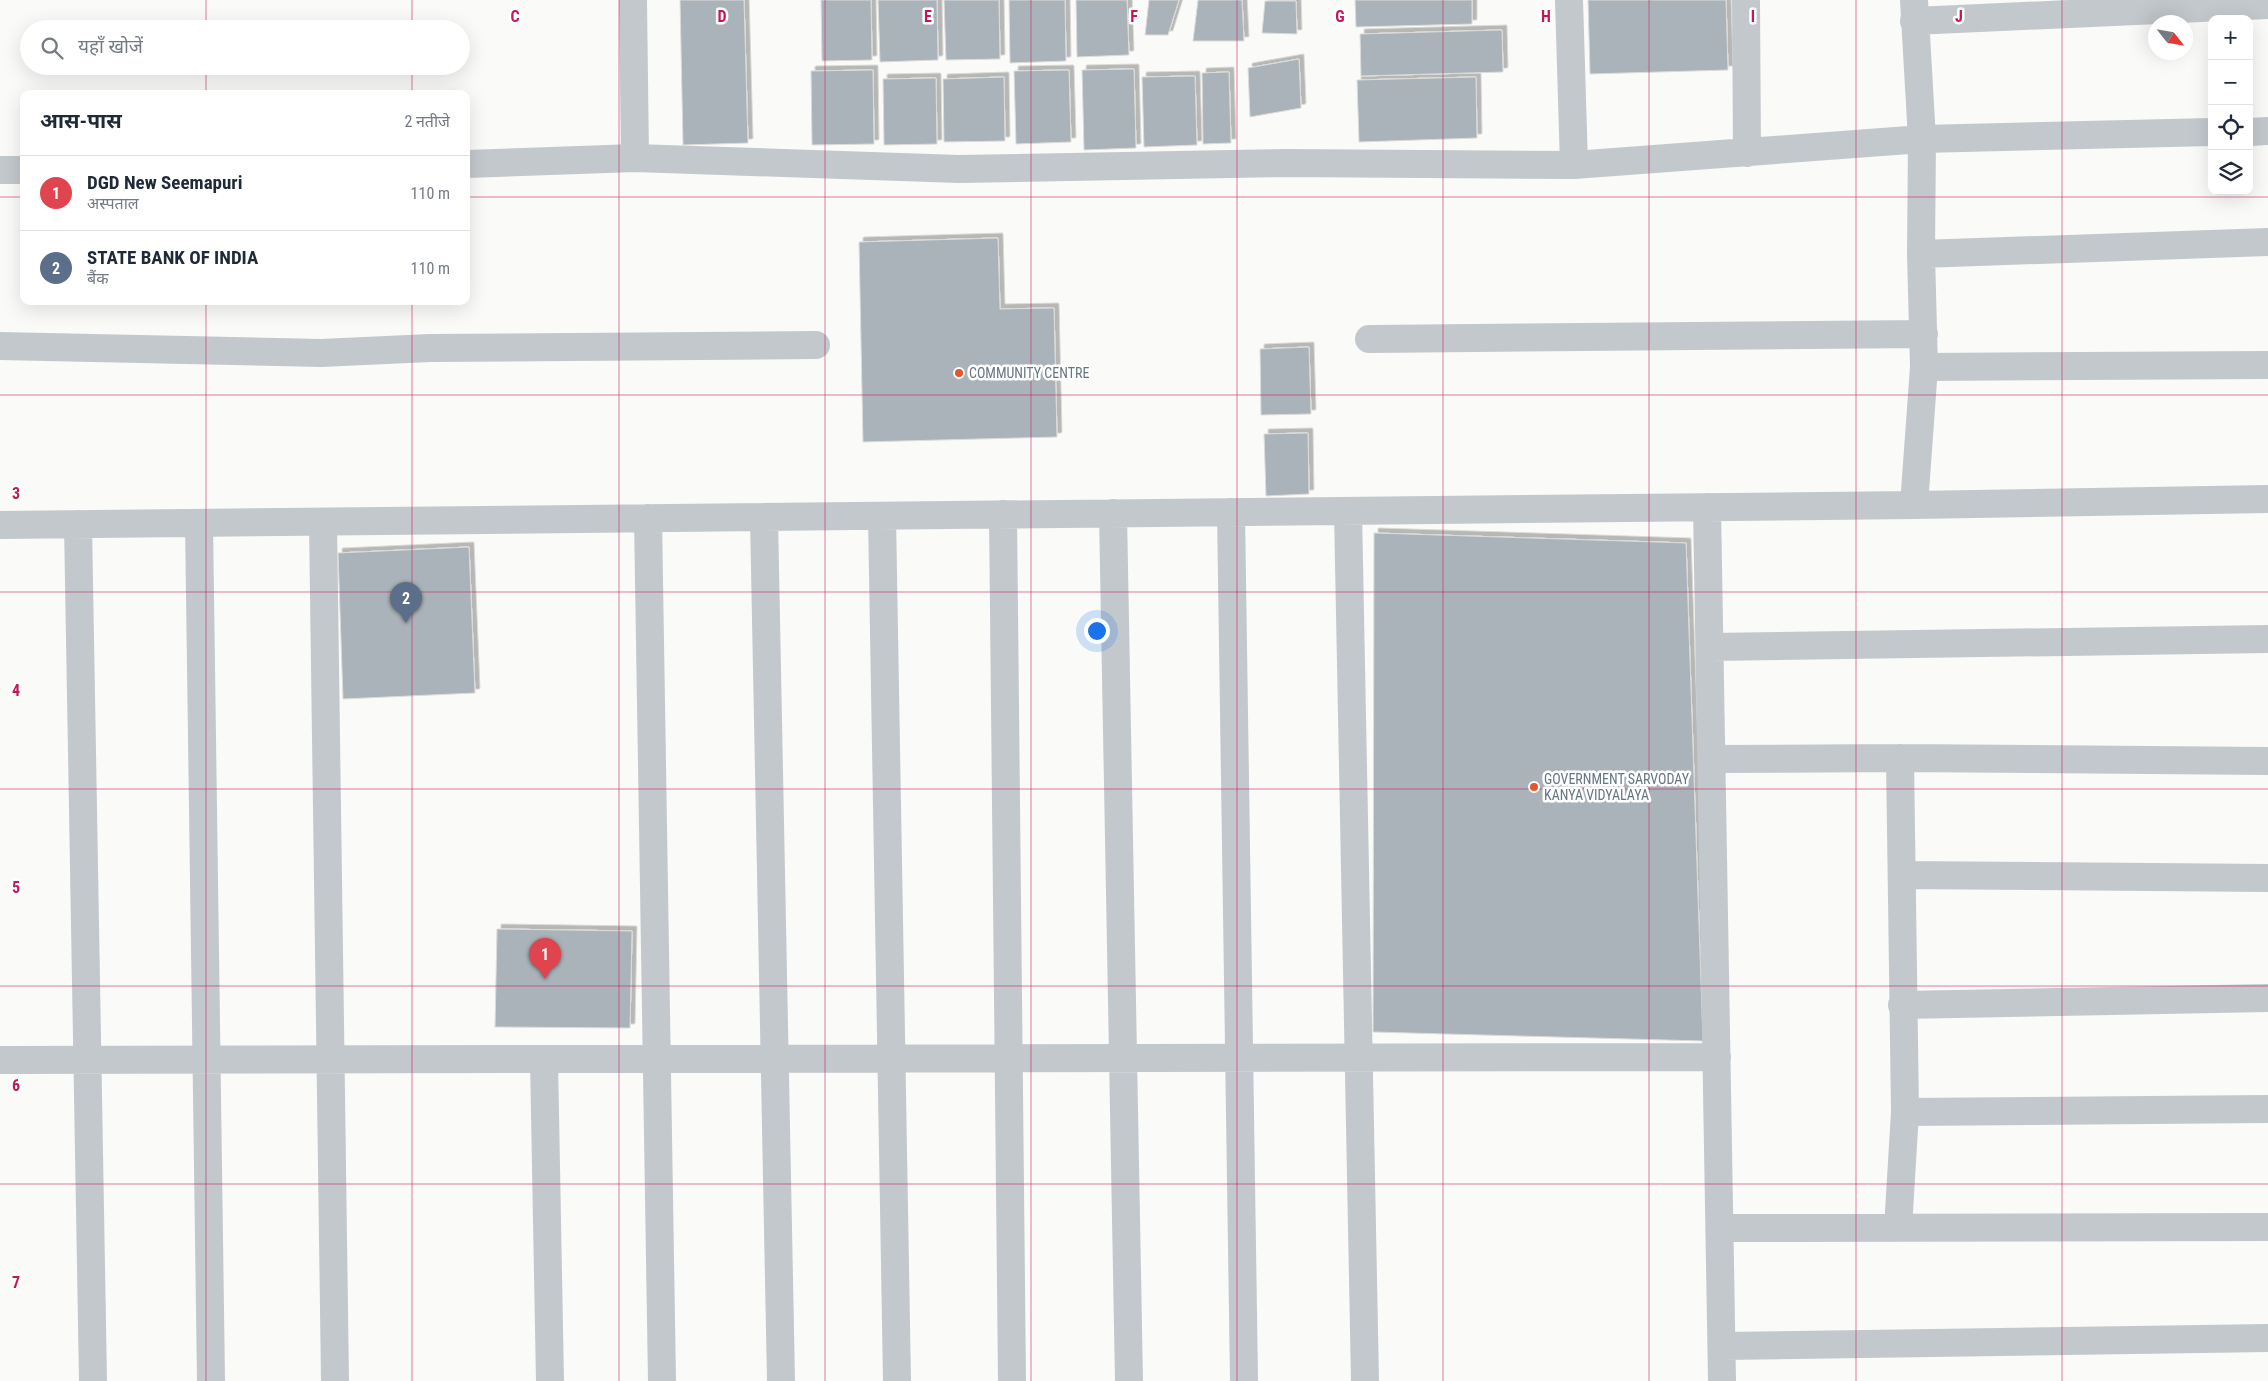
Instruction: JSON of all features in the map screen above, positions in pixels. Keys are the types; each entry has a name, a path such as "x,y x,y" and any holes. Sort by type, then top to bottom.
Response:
{"street":[{"path":"633,0 635,158"},
{"path":"1569,0 1574,165"},
{"path":"1746,0 1747,153"},
{"path":"1914,505 1924,367 1924,334 1921,254 1922,139 1914,10 2268,5"},
{"path":"2253,132 2268,131"},
{"path":"470,164 635,158 959,169 1286,163 1574,165 1922,139 2208,132"},
{"path":"0,170 20,170"},
{"path":"1921,254 2268,242"},
{"path":"1369,340 1924,334"},
{"path":"0,346 321,352 430,348 816,345"},
{"path":"1924,367 2268,366"},
{"path":"0,524 1914,505 2268,499"},
{"path":"1707,507 1722,1381"},
{"path":"1348,511 1365,1381"},
{"path":"1231,512 1244,1381"},
{"path":"1113,513 1129,1381"},
{"path":"1003,514 1012,1381"},
{"path":"882,516 897,1381"},
{"path":"764,517 781,1381"},
{"path":"648,518 662,1381"},
{"path":"199,522 211,1381"},
{"path":"323,522 335,1381"},
{"path":"78,524 93,1381"},
{"path":"1710,647 2268,639"},
{"path":"1712,759 1900,758 2268,761"},
{"path":"1898,1228 1905,1112 1900,758"},
{"path":"1902,875 2268,878"},
{"path":"1902,1005 2268,998"},
{"path":"0,1060 1717,1057"},
{"path":"544,1059 550,1381"},
{"path":"1905,1112 2268,1109"},
{"path":"1720,1228 2268,1227"},
{"path":"1722,1346 2268,1338"}],"building":[{"path":"680,0 744,0 748,143 683,145"},
{"path":"821,0 871,0 872,60 822,61"},
{"path":"878,0 937,0 938,60 880,62"},
{"path":"944,0 999,0 1000,59 946,60"},
{"path":"1009,0 1065,0 1066,61 1010,63"},
{"path":"1076,0 1127,0 1129,55 1077,57"},
{"path":"1149,0 1179,0 1168,35 1145,35"},
{"path":"1198,0 1242,0 1244,41 1193,41"},
{"path":"1355,0 1472,0 1472,24 1356,27"},
{"path":"1588,0 1726,0 1728,70 1590,74"},
{"path":"1265,1 1296,1 1297,34 1262,33"},
{"path":"1502,30 1503,72 1361,76 1360,34"},
{"path":"1299,59 1301,108 1250,117 1248,68"},
{"path":"1134,69 1136,148 1084,150 1082,70"},
{"path":"873,70 874,144 812,145 811,71"},
{"path":"1069,70 1071,142 1016,144 1014,71"},
{"path":"1229,72 1231,143 1203,144 1202,73"},
{"path":"1195,76 1197,145 1144,147 1142,77"},
{"path":"1004,77 1005,141 944,142 943,79"},
{"path":"1476,77 1477,138 1359,142 1357,80"},
{"path":"936,78 937,144 884,145 883,79"},
{"name":"COMMUNITY CENTRE","path":"998,238 1000,309 1054,308 1057,437 863,442 859,242"},
{"path":"1309,347 1311,414 1261,415 1260,349"},
{"path":"1308,433 1309,494 1266,496 1264,434"},
{"name":"GOVERNMENT SARVODAY KANYA VIDYALAYA","path":"1374,533 1686,543 1703,1041 1373,1032"},
{"path":"469,547 475,693 343,699 338,553"},
{"path":"497,929 632,931 630,1028 495,1027"}],"place":[{"name":"COMMUNITY CENTRE","path":"959,373"},
{"name":"STATE BANK OF INDIA","path":"406,623"},
{"name":"GOVERNMENT SARVODAY KANYA VIDYALAYA","path":"1534,787"},
{"name":"DGD New Seemapuri","path":"545,979"}]}
